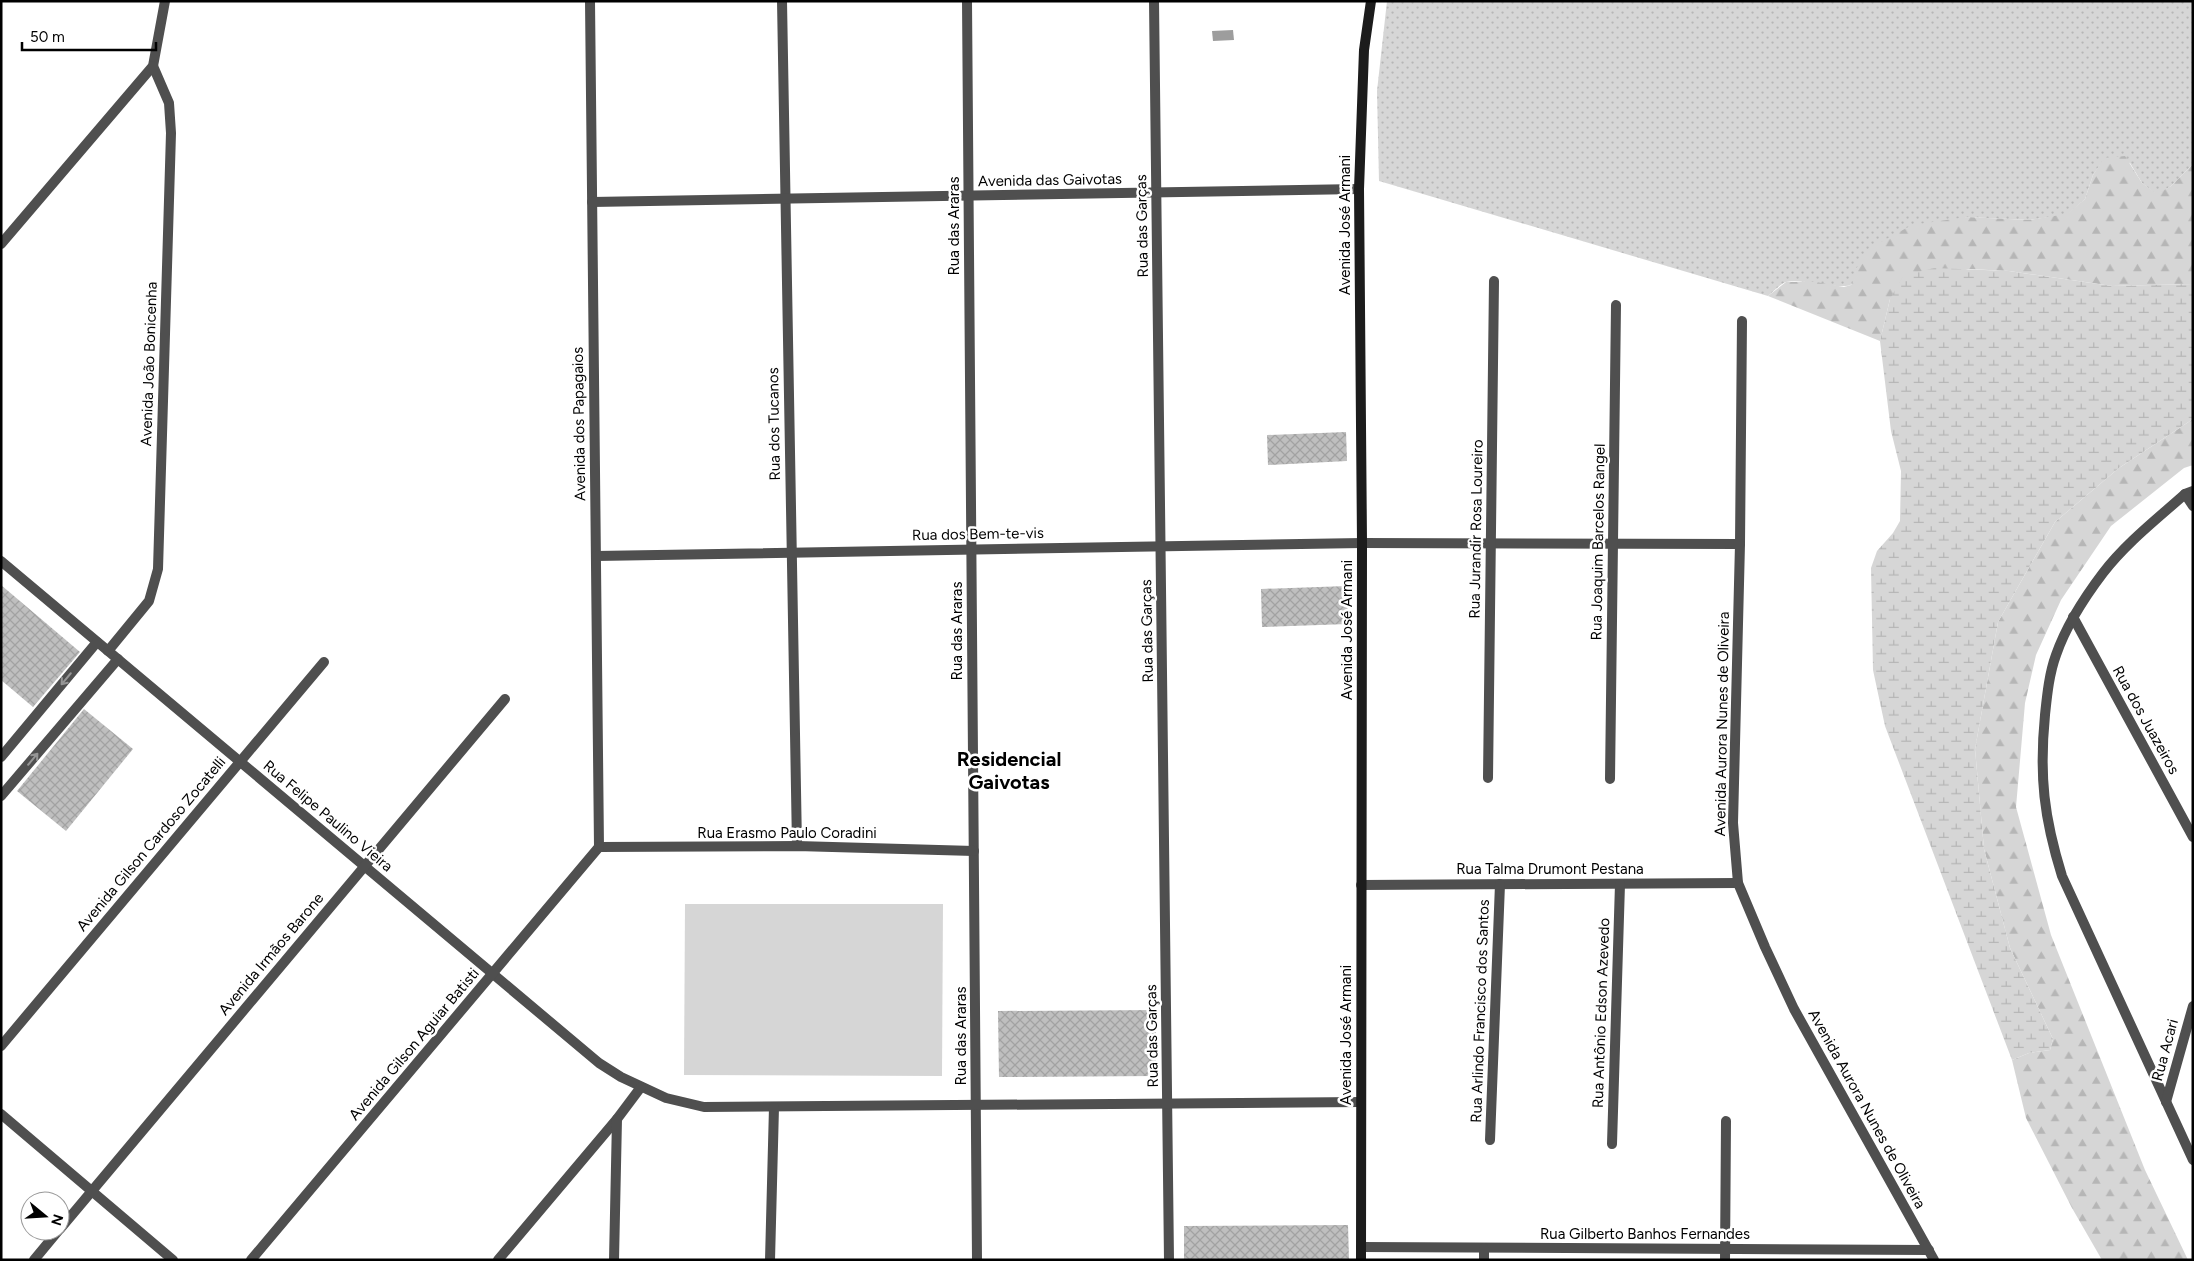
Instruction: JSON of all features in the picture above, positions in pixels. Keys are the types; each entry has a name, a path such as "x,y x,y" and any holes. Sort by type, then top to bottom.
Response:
{"main road":[{"name":"Avenida José Armani","path":"1361,1260 1362,543 1359,190 1364,50 1371,1"}],"street":[{"path":"1,244 153,66 164,1"},
{"name":"Avenida dos Papagaios","path":"590,1 599,847"},
{"name":"Rua dos Tucanos","path":"782,1 797,846"},
{"name":"Rua das Araras","path":"967,1 977,1260"},
{"name":"Rua das Garças","path":"1154,1 1170,1260"},
{"name":"Avenida João Bonicenha","path":"108,651 149,601 158,569 171,133 170,103 153,66"},
{"name":"Avenida das Gaivotas","path":"592,202 1359,190"},
{"name":"Rua Jurandir Rosa Loureiro","path":"1488,778 1494,281"},
{"name":"Rua Joaquim Barcelos Rangel","path":"1610,779 1616,305"},
{"name":"Avenida Aurora Nunes de Oliveira","path":"1742,321 1740,544 1733,823 1738,883 1764,947 1794,1009 1931,1255"},
{"path":"2193,506 2189,492 2128,546 2104,572 2073,617 2056,656 2047,697 2042,750 2043,796 2051,842 2062,876 2193,1160"},
{"name":"Rua dos Bem-te-vis","path":"596,556 1362,543 1740,544"},
{"name":"Rua Felipe Paulino Vieira","path":"1,561 599,1063 641,1087 666,1098 704,1107 1361,1102"},
{"name":"Rua dos Juazeiros","path":"2073,617 2193,837"},
{"path":"1,757 97,642"},
{"path":"1,796 118,659"},
{"name":"Avenida Gilson Cardoso Zocatelli","path":"1,1046 324,662"},
{"name":"Avenida Irmãos Barone","path":"70,1217 505,699"},
{"name":"Rua Erasmo Paulo Coradini","path":"599,847 797,846 974,851"},
{"name":"Avenida Gilson Aguiar Batisti","path":"251,1260 599,847"},
{"name":"Rua Talma Drumont Pestana","path":"1361,885 1738,883"},
{"name":"Rua Arlindo Francisco dos Santos","path":"1490,1140 1500,884"},
{"name":"Rua Antônio Edson Azevedo","path":"1612,1144 1620,884"},
{"name":"Rua Acari","path":"2166,1102 2193,1006"},
{"path":"498,1260 641,1087"},
{"path":"770,1260 774,1107"},
{"path":"1,1114 173,1260"},
{"path":"614,1260 616,1119"},
{"path":"1725,1254 1726,1121"},
{"name":"Avenida Irmãos Barone","path":"34,1260 50,1241"},
{"name":"Rua Gilberto Banhos Fernandes","path":"1361,1247 1613,1249 1725,1254 1931,1255"},
{"path":"1484,1248 1484,1260"},
{"path":"1613,1249 1613,1260"}],"green space":[{"path":"1387,1 2193,1 2193,164 2171,186 2157,195 2142,183 2130,163 2105,158 2093,175 2085,199 2067,215 2029,220 1967,217 1856,269 1855,279 1852,284 1847,286 1793,281 1779,286 1768,296 1379,181 1377,91"},
{"path":"2125,156 2142,183 2157,194 2171,186 2193,164 2193,284 2112,286 2009,271 1968,269 1890,299 1880,341 1768,296 1786,282 1816,282 1844,287 1851,285 1856,269 1868,249 1912,225 1967,217 2029,220 2067,214 2085,199 2093,175 2104,158"},
{"path":"1934,268 2009,271 2112,286 2193,284 2193,419 2119,468 2055,522 1998,622 1975,749 1984,849 2010,948 2053,1039 2050,1050 2029,1053 2012,1060 1885,726 1873,670 1871,568 1877,551 1893,533 1900,521 1901,471 1891,431 1880,341 1890,299 1903,276"},
{"path":"2193,419 2193,465 2184,468 2111,526 2061,600 2036,655 2025,703 2016,807 2051,935 2145,1170 2188,1260 2102,1260 2072,1208 2026,1118 2012,1060 2029,1053 2050,1050 2053,1039 2010,948 1984,849 1975,749 1998,622 2055,522 2119,468"},
{"path":"685,904 943,904 942,1076 684,1075"}],"shaded area":[{"path":"1233,30 1234,40 1213,41 1212,31"}],"building":[{"path":"1346,432 1347,461 1268,465 1267,435"},
{"path":"1,585 80,652 33,707 1,680"},
{"path":"1347,586 1348,624 1262,627 1261,589"},
{"path":"84,709 133,749 66,831 17,791"},
{"path":"1156,1010 1156,1076 999,1077 998,1011"},
{"path":"1348,1225 1349,1260 1184,1260 1184,1226"}],"district":[{"name":"Residencial Gaivotas","path":"1009,770"}]}
